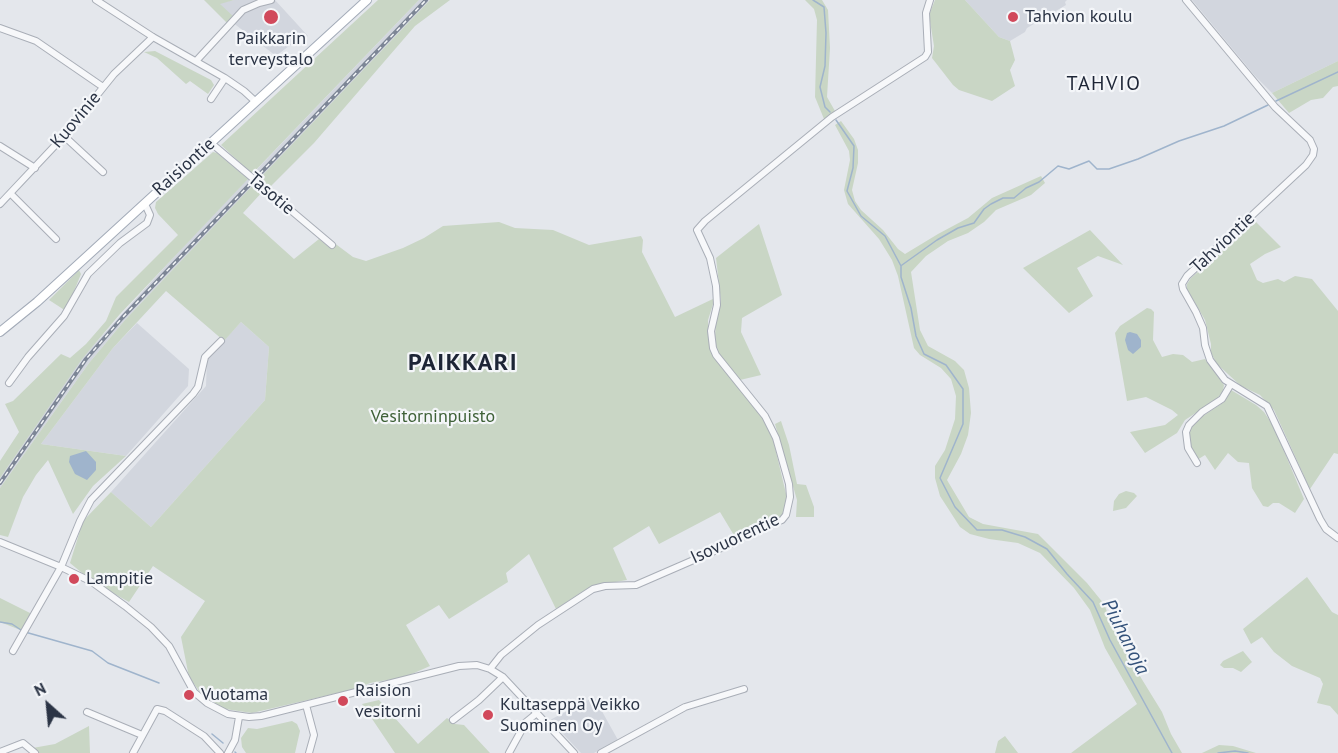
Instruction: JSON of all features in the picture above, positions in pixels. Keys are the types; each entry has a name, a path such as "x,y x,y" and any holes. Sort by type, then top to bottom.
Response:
{"main road":[{"name":"Raisiontie","path":"0,332 25,313 367,0"}],"street":[{"path":"96,0 153,37 197,60 244,91 256,102"},
{"path":"197,60 243,10 271,0"},
{"name":"Isovuorentie","path":"490,669 501,655 538,625 593,589 605,586 636,585 735,542 749,532 782,520 786,515 789,509 789,484 774,432 765,416 716,355 713,348 711,331 717,305 716,286 710,258 697,230 832,117 925,57 928,52 926,13 930,0"},
{"name":"Tahviontie","path":"1186,0 1275,107 1310,140 1314,149 1306,165 1187,276 1182,284 1203,328 1210,360 1231,384 1267,406 1320,519 1326,529 1338,538"},
{"path":"0,28 36,41 103,87"},
{"name":"Kuovinie","path":"0,204 64,136 103,87 153,37"},
{"path":"211,99 225,78"},
{"path":"64,136 103,172"},
{"name":"Tasotie","path":"211,143 332,245"},
{"path":"0,146 35,168"},
{"path":"11,194 56,239"},
{"path":"9,383 28,357 64,316 88,274 120,243 147,223 150,214 144,204"},
{"path":"13,651 61,567 91,500 194,394 198,387 205,357 221,341"},
{"path":"1197,463 1188,448 1186,432 1189,425 1202,412 1222,399 1231,384"},
{"path":"0,542 92,582 151,627 169,646 194,692 219,711 239,717 261,716 459,666 477,665 490,669 503,677 574,753"},
{"path":"453,720 503,677"},
{"path":"601,753 685,707 744,689"},
{"path":"306,705 314,735 309,753"},
{"path":"133,753 157,709 204,736 220,753"},
{"path":"87,712 142,735"},
{"path":"509,753 526,722 537,713"},
{"path":"228,753 235,740 239,717"},
{"path":"0,752 23,744 35,753"}],"shaded area":[{"path":"234,0 275,0 308,36 276,56 232,22 219,3"},
{"path":"419,0 430,0 125,320 89,363 0,488 0,478 81,359 193,236"},
{"name":"Tahvion koulu","path":"965,0 1067,0 1066,5 1010,41 999,37"},
{"path":"1192,0 1338,0 1338,61 1272,93 1255,76"},
{"path":"241,322 269,347 265,400 151,527 111,492 206,386 207,359"},
{"path":"137,323 189,369 188,386 126,456 41,444 113,348"},
{"path":"594,697 618,740 594,753 581,753 550,720"}],"green space":[{"path":"204,0 234,0 220,4 235,18 229,25"},
{"path":"378,0 419,0 252,174 221,145"},
{"path":"430,0 450,0 415,26 314,143 269,188 258,180"},
{"path":"805,0 822,0 828,10 830,48 827,97 835,111 824,119 815,97 817,20 814,9"},
{"path":"935,0 965,0 999,37 1010,41 1015,60 1010,70 1015,86 992,101 959,90 953,85 932,58 934,46 929,15"},
{"path":"155,51 211,80 214,85 208,94 190,81 186,84 157,58 144,52"},
{"path":"1338,61 1338,86 1333,87 1323,98 1311,100 1289,113 1272,93"},
{"path":"841,121 854,139 858,150 858,163 852,190 855,201 861,210 905,254 968,218 992,198 1041,176 1045,183 1031,195 996,210 968,233 948,241 926,256 911,272 920,330 928,346 955,361 964,370 969,388 971,413 968,435 947,480 969,517 983,524 1038,534 1087,583 1104,604 1119,642 1162,712 1182,753 1071,753 1137,704 1105,648 1090,610 1074,588 1040,553 1018,543 970,534 960,527 940,496 935,478 935,466 945,450 955,419 956,396 951,379 941,368 920,355 914,348 898,276 892,260 879,239 848,204 844,190 850,160 849,151 835,125"},
{"path":"213,152 248,179 120,314 82,359 0,478 0,461 19,432 5,404 13,401 61,354 70,358 86,344 106,321 116,297 178,235 158,214 155,208 156,202"},
{"name":"Vesitorninpuisto","path":"254,184 264,190 243,213 294,259 319,239 330,248 333,242 353,257 366,261 403,248 443,226 499,222 515,228 553,230 589,245 641,236 642,252 675,317 715,298 708,320 711,350 763,418 772,435 787,498 786,508 781,516 735,537 720,512 659,544 649,526 613,548 627,580 598,585 582,592 556,609 529,554 506,573 508,582 449,619 439,605 406,625 430,666 405,677 370,683 359,688 252,713 225,709 211,701 202,695 189,677 181,637 205,601 153,566 129,602 93,582 70,563 83,521 111,492 151,527 265,400 269,347 241,322 224,341 166,291 113,348 41,444 126,456 93,486 73,514 48,460 23,497 8,537 0,535 0,488 89,363 125,320"},
{"path":"1256,222 1281,247 1250,264 1257,280 1263,283 1278,279 1284,282 1295,276 1312,279 1338,311 1338,454 1334,453 1310,489 1274,410 1260,395 1241,386 1217,364 1211,353 1205,320 1187,289 1191,278"},
{"path":"759,224 782,295 742,318 741,332 761,375 740,380 717,351 716,319 721,301 716,258"},
{"path":"1090,230 1123,265 1098,256 1077,268 1093,296 1069,313 1023,268"},
{"path":"79,270 81,274 66,311 49,300"},
{"path":"1147,308 1154,312 1153,340 1162,357 1173,354 1183,355 1192,362 1205,359 1224,385 1217,399 1185,420 1177,433 1145,453 1130,432 1165,425 1178,415 1146,397 1127,401 1115,333 1120,326"},
{"path":"1231,390 1256,405 1274,427 1304,499 1295,513 1279,503 1273,503 1268,507 1263,506 1252,488 1249,463 1238,462 1228,453 1215,470 1205,455 1197,460 1189,444 1190,429 1203,416 1224,402"},
{"path":"781,421 789,445 797,484 806,485 814,507 814,517 796,517 797,500 775,424"},
{"path":"1126,491 1137,496 1126,508 1113,511 1114,501 1119,494"},
{"path":"1307,577 1332,612 1338,615 1338,715 1330,706 1317,703 1323,684 1320,678 1292,666 1274,652 1262,637 1251,644 1243,629"},
{"path":"0,598 32,614 23,631 0,622"},
{"path":"1243,651 1252,662 1241,672 1220,665 1223,661"},
{"path":"379,700 418,744 447,718 455,724 464,725 490,753 395,753 362,704"},
{"path":"292,721 297,724 300,731 295,753 246,753 242,747 241,738 248,728 257,729"},
{"path":"89,726 90,753 32,753 27,749 55,744"},
{"path":"1005,736 1018,753 995,753 998,741"},
{"path":"1219,745 1233,746 1256,753 1202,753"}],"water":[{"path":"1127,333 1137,334 1141,340 1141,347 1133,354 1128,350 1125,340"},
{"path":"86,451 96,462 96,470 87,480 75,474 69,462 70,456"}],"waterway":[{"name":"Piuhanoja","path":"813,0 824,7 825,66 820,87 825,107 830,112"},
{"path":"1276,101 1338,72"},
{"path":"902,265 937,240 958,228 974,223 984,209 991,204 1003,198 1014,198 1058,166 1069,169 1089,161 1097,169 1109,169 1224,126 1268,105"},
{"name":"Piuhanoja","path":"836,120 854,146 853,168 847,191 861,216 885,236 901,266 901,277 911,308 916,336 924,354 946,365 963,389 963,424 940,478 955,507 977,530 1002,530 1025,537 1047,549 1093,602 1110,640 1172,753"},
{"path":"0,622 12,624 21,630"},
{"path":"25,632 92,651 108,663 159,683"},
{"path":"212,734 223,743"},
{"path":"1218,753 1235,751 1248,753"}],"railway":[{"path":"0,483 86,359 122,318 426,0"}],"place":[{"name":"Paikkarin terveystalo","path":"271,17"},
{"name":"Tahvion koulu","path":"1013,17"},
{"name":"Lampitie","path":"74,579"},
{"name":"Vuotama","path":"189,695"},
{"name":"Raision vesitorni","path":"343,701"},
{"name":"Kultaseppä Veikko Suominen Oy","path":"488,715"}],"district":[{"name":"TAHVIO","path":"1104,84"},
{"name":"PAIKKARI","path":"463,363"}]}
